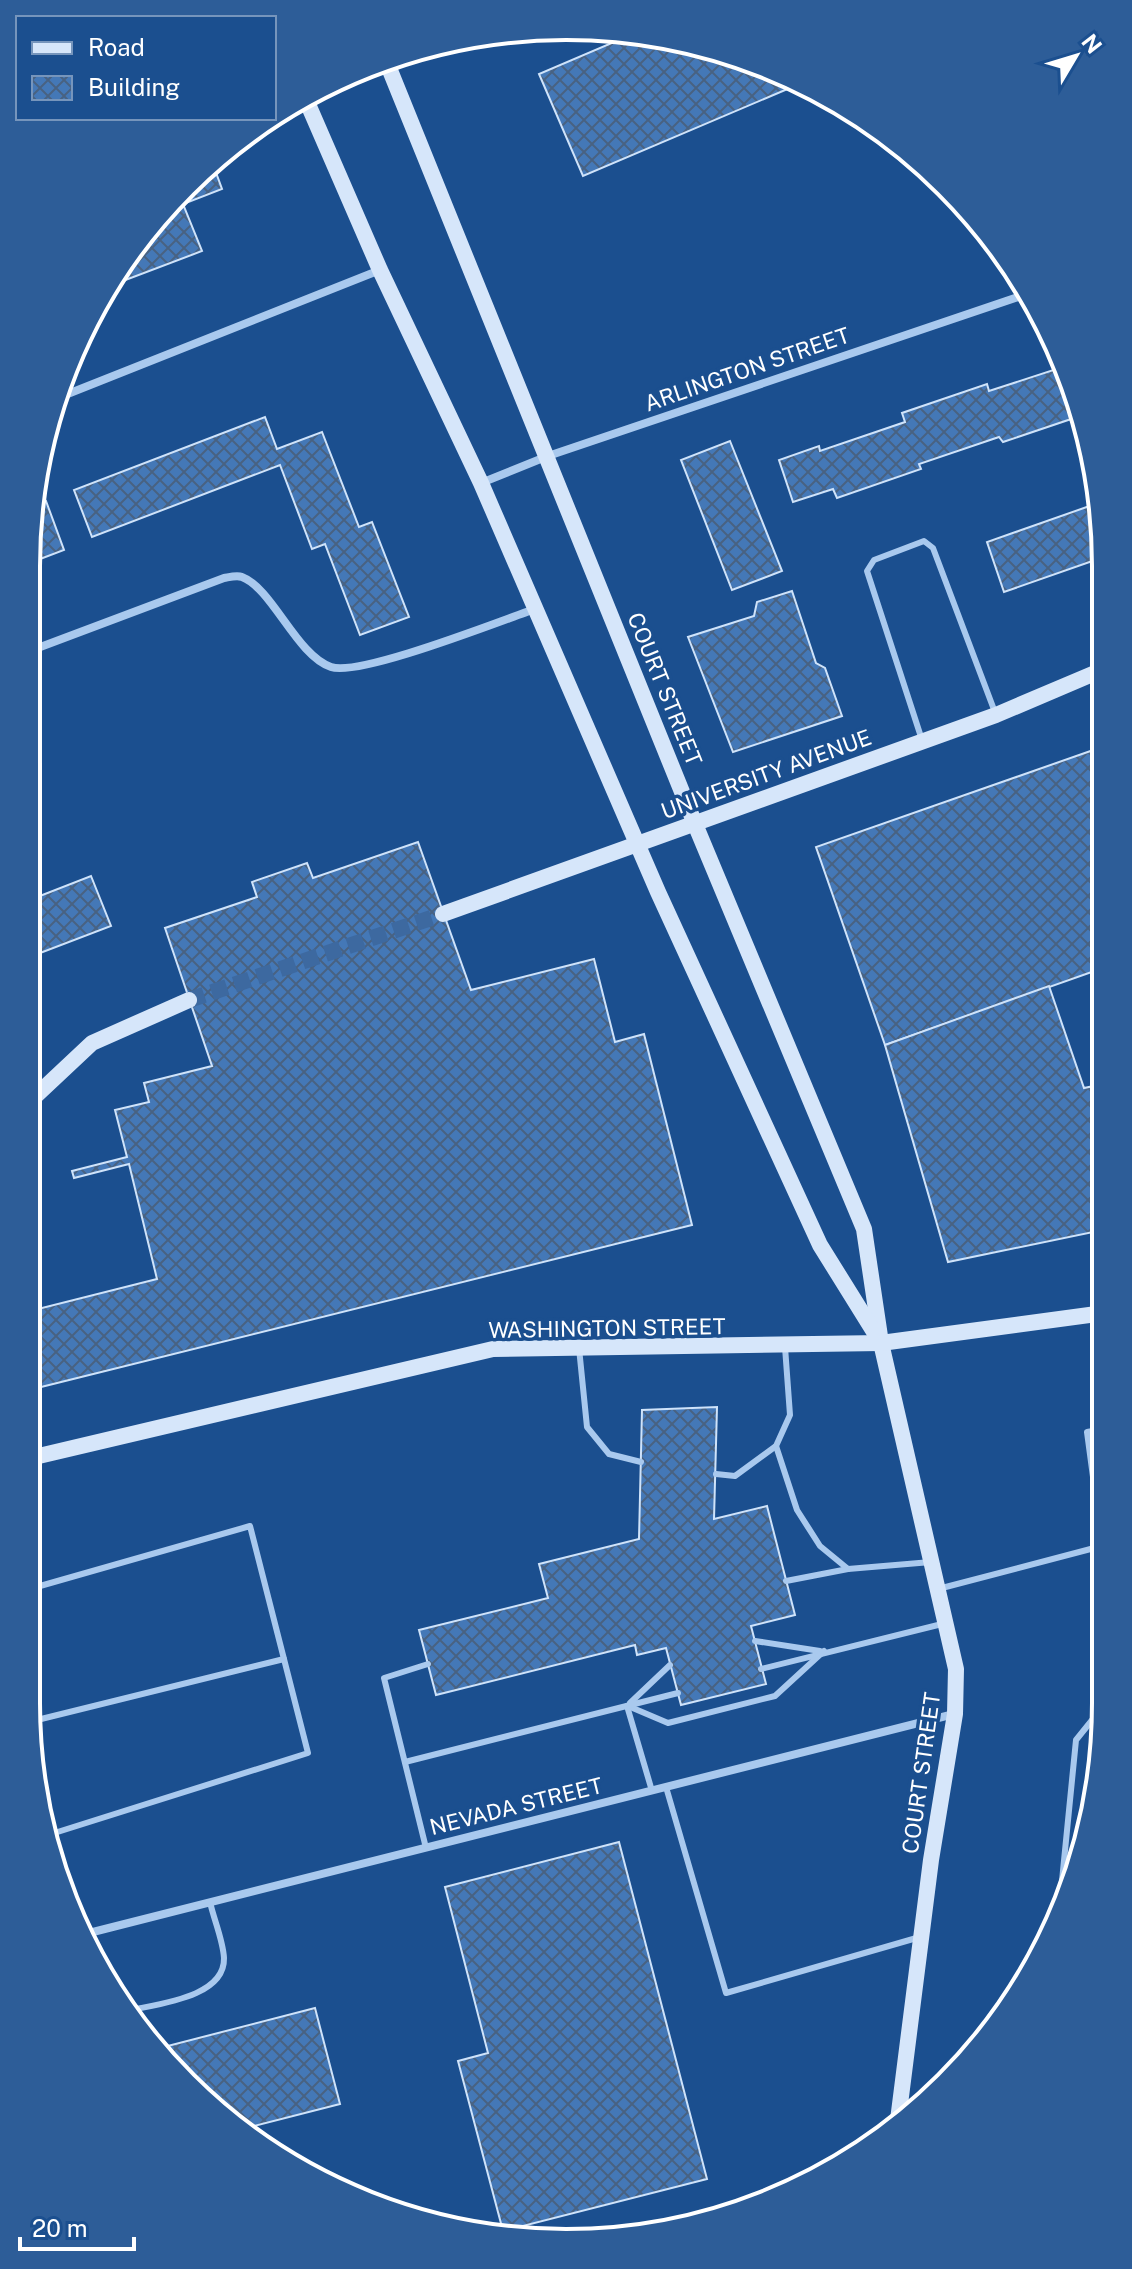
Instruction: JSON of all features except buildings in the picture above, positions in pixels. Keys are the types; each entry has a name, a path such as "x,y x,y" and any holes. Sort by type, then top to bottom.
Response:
{"street":[{"name":"COURT STREET","path":"390,71 695,824 864,1229 881,1343 956,1669 955,1714 931,1860 899,2109"},
{"name":"COURT STREET","path":"309,107 380,270 481,483 637,844 820,1245 881,1343"},
{"path":"69,393 380,270"},
{"name":"ARLINGTON STREET","path":"481,483 548,456 1018,297"},
{"path":"40,647 224,578 240,576 253,583 309,651 330,667 350,669 422,649 536,608"},
{"name":"UNIVERSITY AVENUE","path":"443,914 996,715 1092,674"},
{"path":"40,1092 92,1043 189,1000"},
{"name":"WASHINGTON STREET","path":"40,1456 493,1349 881,1343 1092,1315"},
{"name":"NEVADA STREET","path":"92,1932 955,1714"}],"lane":[{"path":"922,741 867,571 874,560 924,541 933,548 996,715"},
{"path":"716,1474 735,1476 776,1446 790,1415 785,1346"},
{"path":"579,1348 587,1427 609,1454 641,1462"},
{"path":"1092,1431 1087,1432 1092,1470"},
{"path":"776,1446 797,1510 820,1546 848,1569"},
{"path":"40,1586 250,1526 308,1753 56,1832"},
{"path":"938,1589 1092,1549"},
{"path":"786,1581 848,1569 932,1562"},
{"path":"761,1669 946,1623"},
{"path":"755,1641 824,1651"},
{"path":"627,1706 668,1723 775,1696 824,1651"},
{"path":"40,1719 284,1659"},
{"path":"426,1848 384,1678 428,1664"},
{"path":"627,1706 670,1665"},
{"path":"405,1762 678,1693"},
{"path":"627,1706 652,1791"},
{"path":"1062,1876 1076,1740 1091,1721"},
{"path":"666,1787 726,1993 922,1936"},
{"path":"138,2008 198,1993 218,1978 224,1952 210,1902"}],"tunnel":[{"path":"189,1000 443,914"}]}
